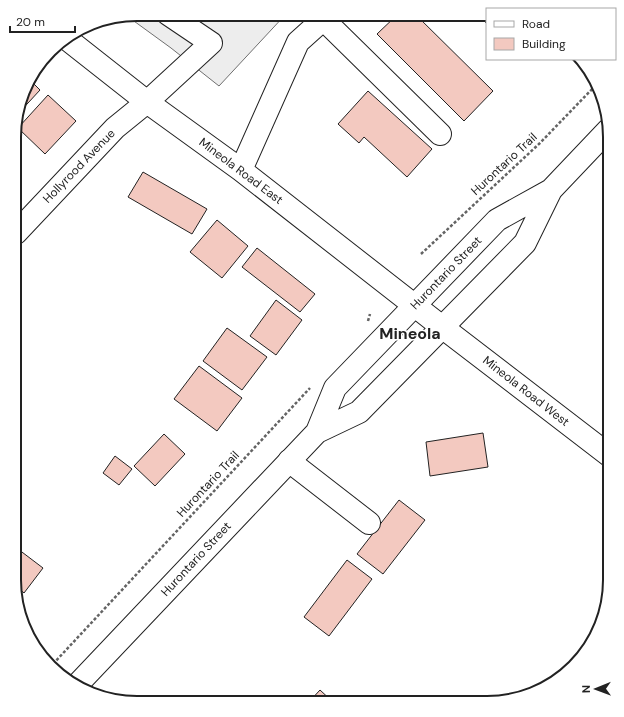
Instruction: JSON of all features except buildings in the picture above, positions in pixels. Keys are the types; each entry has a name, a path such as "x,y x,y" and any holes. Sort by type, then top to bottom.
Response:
{"main road":[{"name":"Hollyrood Avenue","path":"21,228 115,128 147,102 211,43 178,21"},
{"path":"241,170 298,42 321,21"},
{"path":"329,21 440,134"},
{"name":"Mineola Road East","path":"71,42 147,102 241,170 442,327"},
{"name":"Hurontario Street","path":"81,681 317,432 359,412 525,243 551,190 603,135"},
{"name":"Hurontario Street","path":"317,432 336,388 414,305 497,220 551,190"},
{"name":"Mineola Road West","path":"442,327 603,451"},
{"path":"289,461 369,523"}],"path":[{"name":"Hurontario Trail","path":"421,254 540,143 592,89"},
{"path":"367,324 370,314"},
{"name":"Hurontario Trail","path":"55,662 310,388"}],"shaded area":[{"path":"134,21 279,21 219,86"}],"district":[{"name":"Mineola","path":"410,333"}]}
